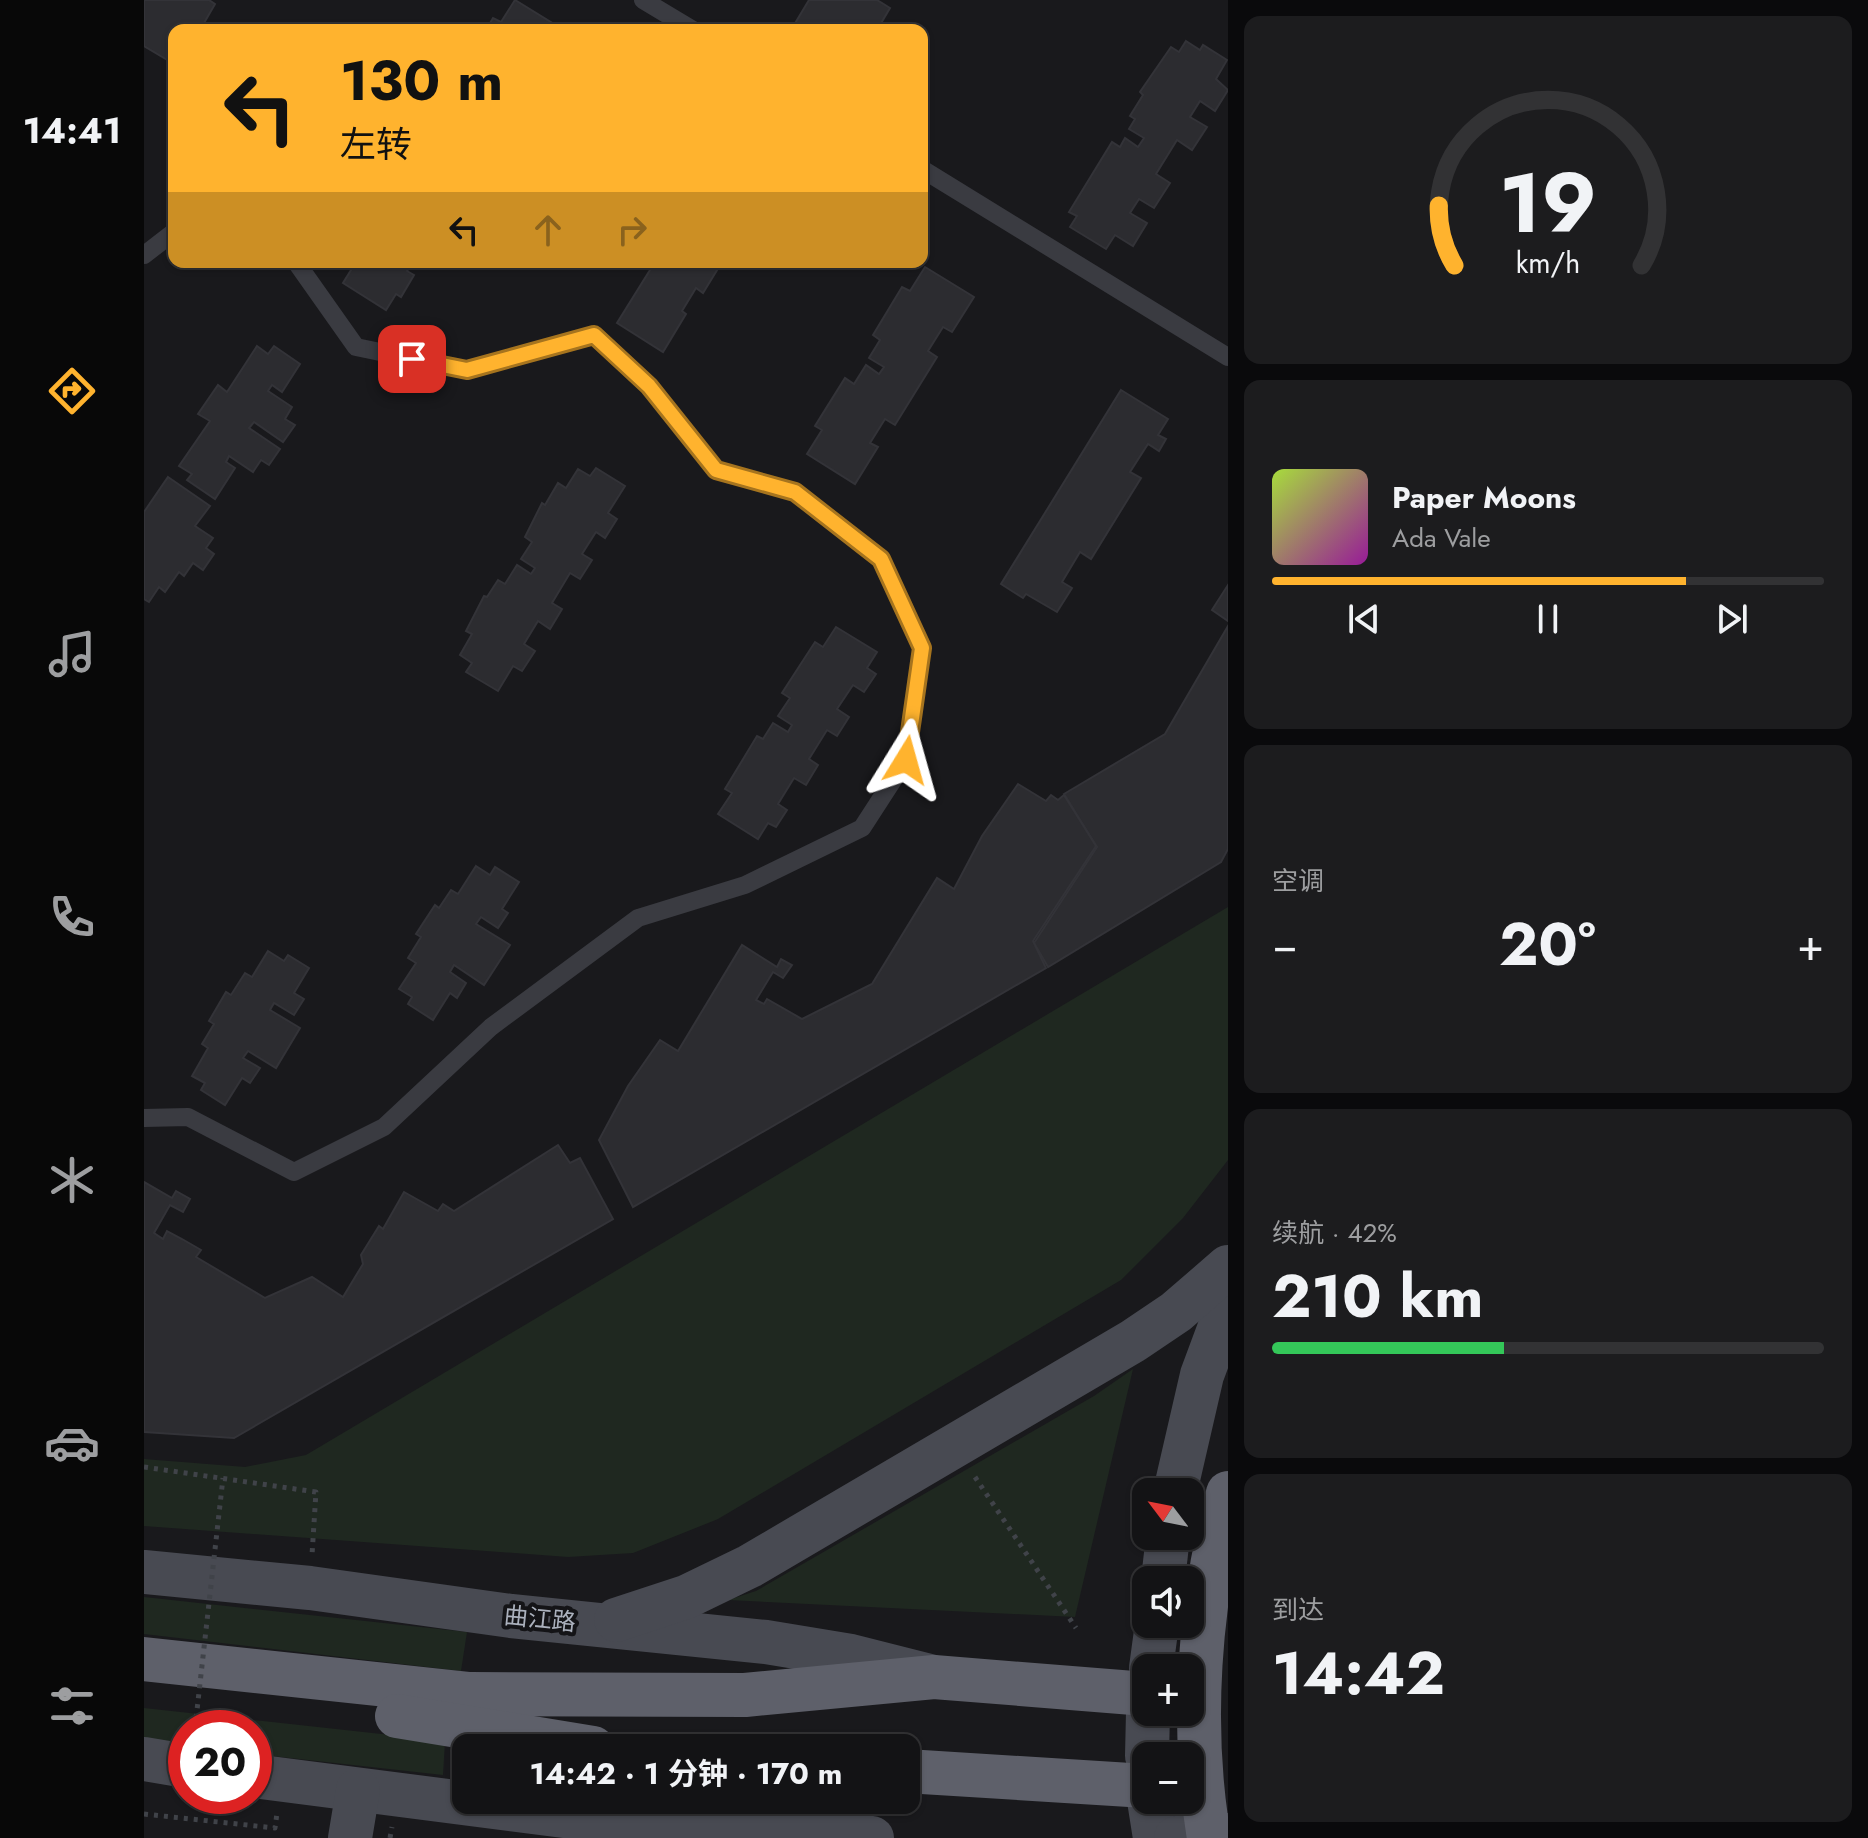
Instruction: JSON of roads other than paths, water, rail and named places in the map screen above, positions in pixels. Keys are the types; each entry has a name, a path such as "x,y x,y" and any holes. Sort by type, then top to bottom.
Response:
{"highway":[{"path":"1209,1838 1201,1751 1204,1630 1210,1569 1228,1493"},
{"name":"曲江路","path":"144,1659 470,1694 745,1695 934,1677 1132,1693"},
{"path":"144,1689 448,1722 515,1734"},
{"path":"1204,1710 1228,1717"},
{"path":"920,1772 1132,1785"},
{"path":"1204,1805 1228,1813"}],"main road":[{"path":"583,1623 647,1612 750,1566 1133,1341 1176,1312 1228,1267"},
{"path":"1178,1478 1198,1389 1228,1305"},
{"name":"曲江路","path":"144,1572 310,1588 583,1623 766,1642 851,1656 934,1677"},
{"path":"144,1759 168,1774"},
{"path":"272,1778 452,1800"},
{"path":"350,1838 358,1790"},
{"path":"503,1814 559,1838"},
{"path":"555,1814 634,1825 872,1838"},
{"path":"1151,1814 1155,1838"},
{"path":"1176,1838 1228,1835"}],"lane":[{"path":"643,0 683,24"},
{"path":"928,173 1228,357"},
{"path":"144,255 168,237"},
{"path":"144,1118 188,1117 294,1172 384,1127 491,1027 638,918 745,885 862,828 906,760 922,648 881,559 795,492 716,470 649,386 594,335 467,370 356,347 300,268"}]}
